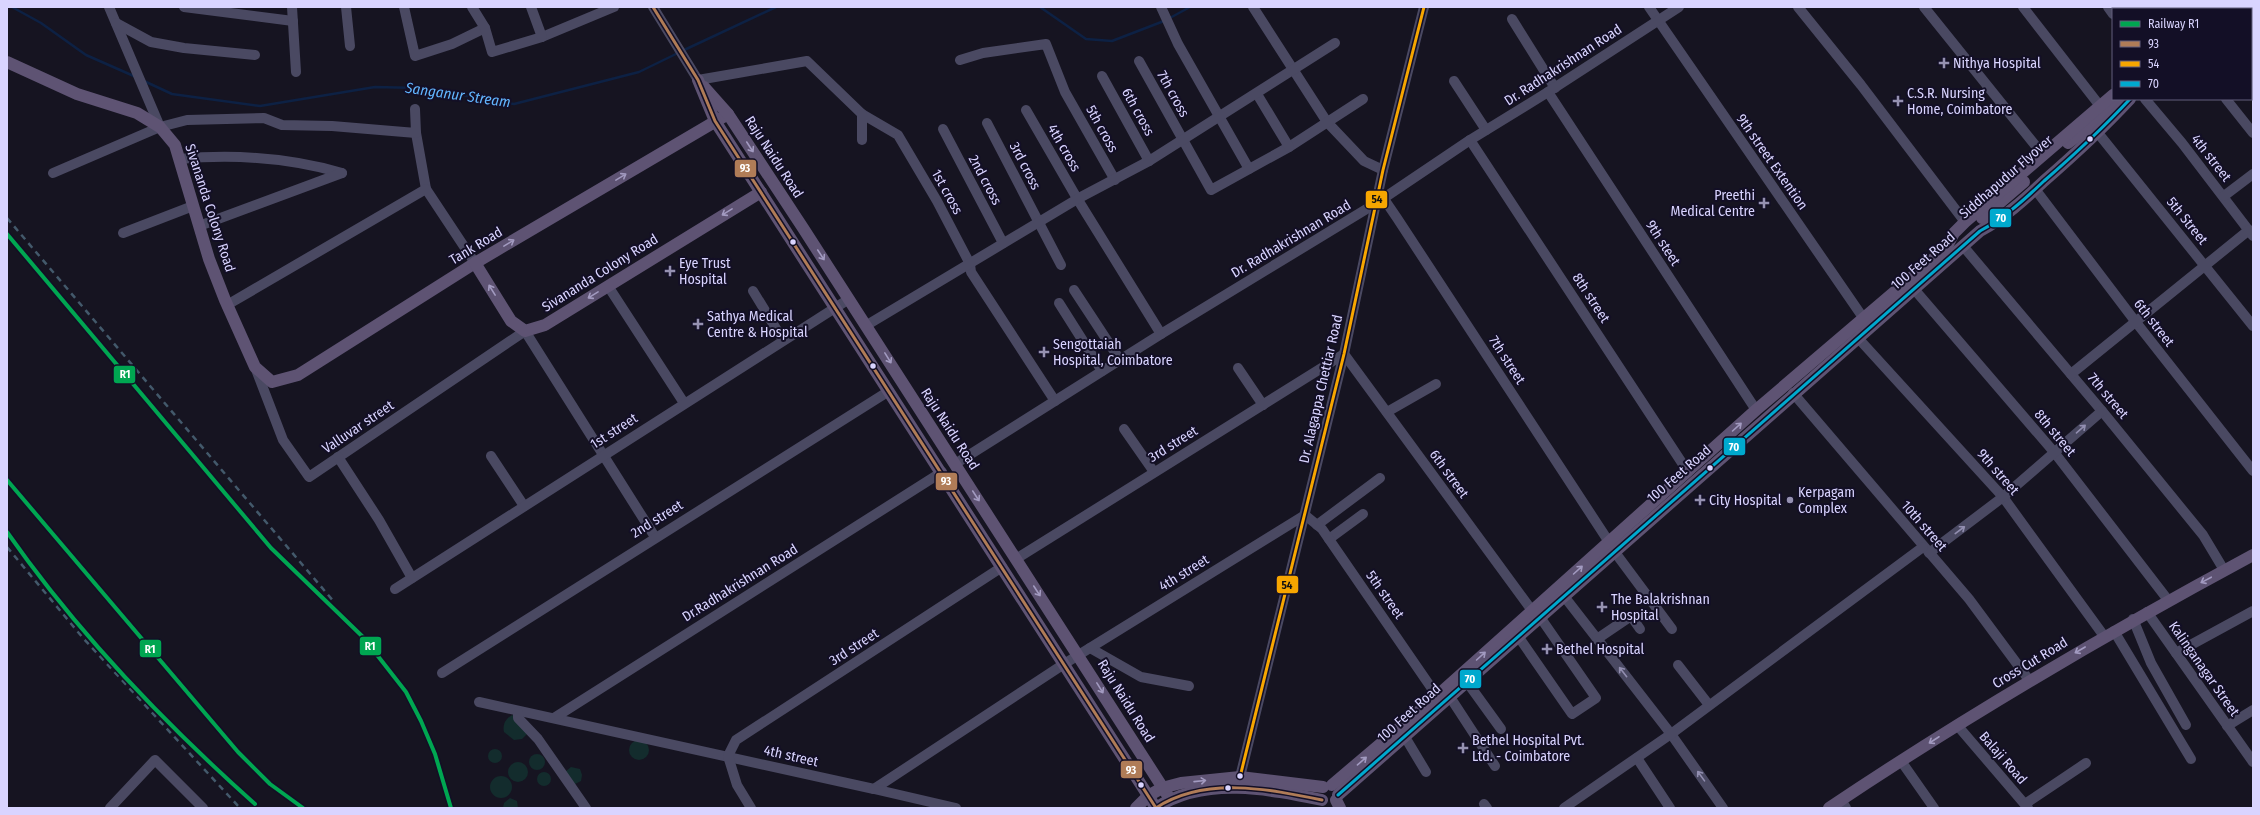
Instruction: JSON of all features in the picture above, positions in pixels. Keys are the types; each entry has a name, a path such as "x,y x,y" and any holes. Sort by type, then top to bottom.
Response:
{"main road":[{"name":"Sivananda Colony Road","path":"7,62 77,94 137,113 160,127 175,145 209,259 227,305 255,367"},
{"name":"Raju Naidu Road","path":"698,80 728,114 867,325 1170,799"},
{"path":"698,80 715,121 942,472 1156,808 1170,799 1210,790 1244,788 1331,798"},
{"name":"100 Feet Road","path":"1331,798 1437,696 1536,615 1612,546 1858,338 1963,246 1972,227 2043,155 2112,96"},
{"name":"Siddhapudur Flyover","path":"1972,227 1993,219 2093,131 2119,100"},
{"name":"100 Feet Road","path":"1612,546 1688,472 1756,410 1946,248 1954,233 1972,227 1998,222 2035,189 2093,131 2129,100"},
{"name":"Tank Road","path":"255,367 272,382 298,375 475,263 728,114"},
{"name":"Siddhapudur Flyover","path":"1972,227 2073,139 2093,131"},
{"name":"Sivananda Colony Road","path":"525,331 545,325 761,192"},
{"path":"475,263 511,321 525,331"},
{"name":"Cross Cut Road","path":"1829,808 1843,804 1902,761 2029,680 2133,619 2253,555"},
{"name":"100 Feet Road","path":"1331,798 1405,737 1467,682 1518,636 1536,615"},
{"path":"1136,808 1148,796 1162,788 1181,783 1240,777 1331,798"}],"street":[{"path":"109,7 160,127"},
{"path":"184,7 293,22"},
{"path":"292,7 296,72"},
{"path":"346,7 350,46"},
{"path":"404,7 416,56 452,44 485,28"},
{"path":"472,7 485,28 492,52 542,37 600,9 614,7"},
{"path":"531,7 542,37"},
{"path":"653,7 698,80 807,61 862,114 862,140"},
{"path":"1161,7 1218,117 1249,169 1289,146 1363,99"},
{"path":"1253,7 1327,122 1364,162 1383,170"},
{"name":"Dr. Alagappa Chettiar Road","path":"1240,777 1344,354 1378,202 1383,170 1424,7"},
{"name":"9th street Extention","path":"1649,7 1864,319"},
{"name":"Dr. Radhakrishnan Road","path":"955,464 1161,334 1378,202 1470,140 1551,90 1679,7"},
{"path":"1798,7 1972,227"},
{"path":"1924,7 2043,155"},
{"path":"2023,7 2100,106"},
{"name":"9th steet","path":"1512,19 1551,90 1756,410"},
{"path":"116,24 151,42 255,56"},
{"path":"867,325 1038,223 1149,161 1294,71 1335,43"},
{"name":"5th cross","path":"960,60 983,53 1046,44 1065,92 1115,180"},
{"name":"7th cross","path":"1139,61 1211,190 1249,169"},
{"name":"6th cross","path":"1102,76 1149,161"},
{"path":"1454,81 1486,130"},
{"path":"1257,94 1289,146"},
{"name":"4th street","path":"2146,100 2224,196 2251,233"},
{"path":"2227,100 2253,133"},
{"path":"415,109 416,133 426,188 475,263"},
{"name":"4th cross","path":"1026,110 1078,200 1161,334"},
{"name":"1st cross","path":"862,114 898,135 937,201 970,264 971,272 980,288 1055,401"},
{"path":"52,173 160,127 187,120 264,118 282,126 332,126 416,133"},
{"name":"3rd cross","path":"987,123 1061,265"},
{"name":"2nd cross","path":"943,129 1003,244"},
{"name":"5th Street","path":"2093,131 2253,326"},
{"name":"8th street","path":"1470,140 1688,472"},
{"path":"180,159 214,156 267,160 322,167 342,173 199,226"},
{"path":"2224,196 2253,174"},
{"path":"227,305 426,188"},
{"name":"6th street","path":"2035,189 2134,321 2253,471"},
{"name":"7th street","path":"1378,202 1384,199 1397,218 1612,546"},
{"path":"123,233 193,206"},
{"path":"2071,374 2134,321 2205,266 2251,233"},
{"name":"7th street","path":"1963,246 2102,411 2203,535 2224,570"},
{"path":"608,286 684,403"},
{"name":"8th street","path":"1914,289 2054,452 2168,600"},
{"path":"1074,290 1120,360"},
{"path":"753,291 783,340"},
{"name":"1st street","path":"395,589 602,455 849,299"},
{"path":"1059,303 1102,371"},
{"path":"525,331 655,537"},
{"name":"Valluvar street","path":"255,367 283,440 309,477 525,331"},
{"name":"9th street","path":"1858,338 2003,497 2109,633 2191,759"},
{"name":"6th street","path":"1344,354 1596,698 1572,714 1518,636"},
{"name":"3rd street","path":"1016,559 1344,354"},
{"path":"1238,368 1262,405"},
{"path":"1387,412 1436,384"},
{"name":"2nd street","path":"442,673 655,537 889,391"},
{"name":"10th street","path":"1793,393 1969,600 2029,680"},
{"path":"1564,808 1671,734 1709,705 1926,550 2003,497 2102,411"},
{"path":"1124,429 1154,472"},
{"path":"491,456 524,506"},
{"path":"338,457 379,520 412,578"},
{"name":"Dr.Radhakrishnan Road","path":"554,718 942,472"},
{"path":"1317,525 1380,478"},
{"path":"1329,539 1364,514"},
{"name":"4th street","path":"1064,664 1305,515"},
{"name":"5th street","path":"1305,515 1317,525 1329,539 1437,696"},
{"path":"1612,546 1672,629"},
{"name":"3rd street","path":"728,756 736,740 1002,567"},
{"path":"1560,592 1671,734 1724,808"},
{"path":"2176,653 2253,611"},
{"name":"Kalinganagar Street","path":"2147,612 2253,762"},
{"path":"1598,639 1632,616 1640,628"},
{"path":"2133,619 2151,663 2186,725"},
{"path":"1090,648 1141,677 1189,686"},
{"path":"874,790 1064,664"},
{"path":"1678,665 1709,705"},
{"path":"1467,682 1501,729"},
{"path":"1450,697 1495,766"},
{"name":"4th street","path":"479,702 518,712 554,718 728,756 956,808"},
{"path":"2227,726 2253,710"},
{"path":"518,712 518,718 538,739 586,808"},
{"name":"Balaji Road","path":"1957,725 2026,806"},
{"path":"1405,737 1426,772"},
{"path":"728,756 737,785 751,808"},
{"path":"1637,758 1670,808"},
{"path":"110,808 154,760 203,808"},
{"path":"1902,761 1934,808"},
{"path":"2026,806 2086,763"}],"green space":[{"path":"516,714 528,733 522,739 514,740 504,732 504,726 508,718"},
{"path":"639,740 646,743 649,750 646,757 639,760 632,757 629,750 632,743"},
{"path":"492,749 498,749 502,753 502,759 498,763 492,763 488,759 488,753"},
{"path":"537,754 544,759 545,762 540,769 537,770 530,765 529,762 534,755"},
{"path":"518,762 525,765 528,772 525,779 518,782 511,779 508,772 511,765"},
{"path":"571,767 580,769 582,775 581,781 573,785 565,772"},
{"path":"544,772 549,774 551,779 549,784 544,786 539,784 537,779 539,774"},
{"path":"501,776 509,779 512,787 509,795 501,798 493,795 490,787 493,779"},
{"path":"510,798 517,801 518,808 503,808 504,803"}],"waterway":[{"path":"12,7 41,23 86,55 136,77"},
{"name":"Sanganur Stream","path":"682,51 776,7"},
{"name":"Sanganur Stream","path":"1040,7 1086,39 1112,41 1164,21"},
{"name":"Sanganur Stream","path":"1168,19 1190,7"},
{"name":"Sanganur Stream","path":"144,81 172,94 260,106 375,87 419,88 514,104 639,72 678,53"}],"railway":[{"path":"7,218 335,603"},
{"path":"7,234 271,548 363,637 406,692 421,721 435,754 451,808"},
{"path":"7,480 238,752 270,784 303,808"},
{"path":"7,547 83,638 240,808"}],"rail line":[{"name":"R1","path":"7,234 271,548 363,637 406,692 421,721 435,754 451,808"},
{"name":"R1","path":"7,480 238,752 270,784 303,808"},
{"name":"R1","path":"7,532 62,605 92,641 155,709 255,804"}],"transit line":[{"name":"93","path":"653,7 698,80 715,121 1156,808 1175,798 1195,792 1216,789 1259,789 1322,800"},
{"name":"54","path":"1240,777 1344,354 1383,170 1424,7"},
{"name":"70","path":"1338,795 1980,231 2021,202 2088,141 2129,100"}],"place":[{"name":"Nithya Hospital","path":"1944,63"},
{"name":"C.S.R. Nursing Home, Coimbatore","path":"1898,101"},
{"name":"Preethi Medical Centre","path":"1764,203"},
{"name":"Eye Trust Hospital","path":"670,271"},
{"name":"Sathya Medical Centre & Hospital","path":"698,324"},
{"name":"Sengottaiah Hospital, Coimbatore","path":"1044,352"},
{"name":"City Hospital","path":"1700,500"},
{"name":"Kerpagam Complex","path":"1790,500"},
{"name":"The Balakrishnan Hospital","path":"1602,607"},
{"name":"Bethel Hospital","path":"1547,649"},
{"name":"Bethel Hospital Pvt. Ltd. - Coimbatore","path":"1463,748"}]}
